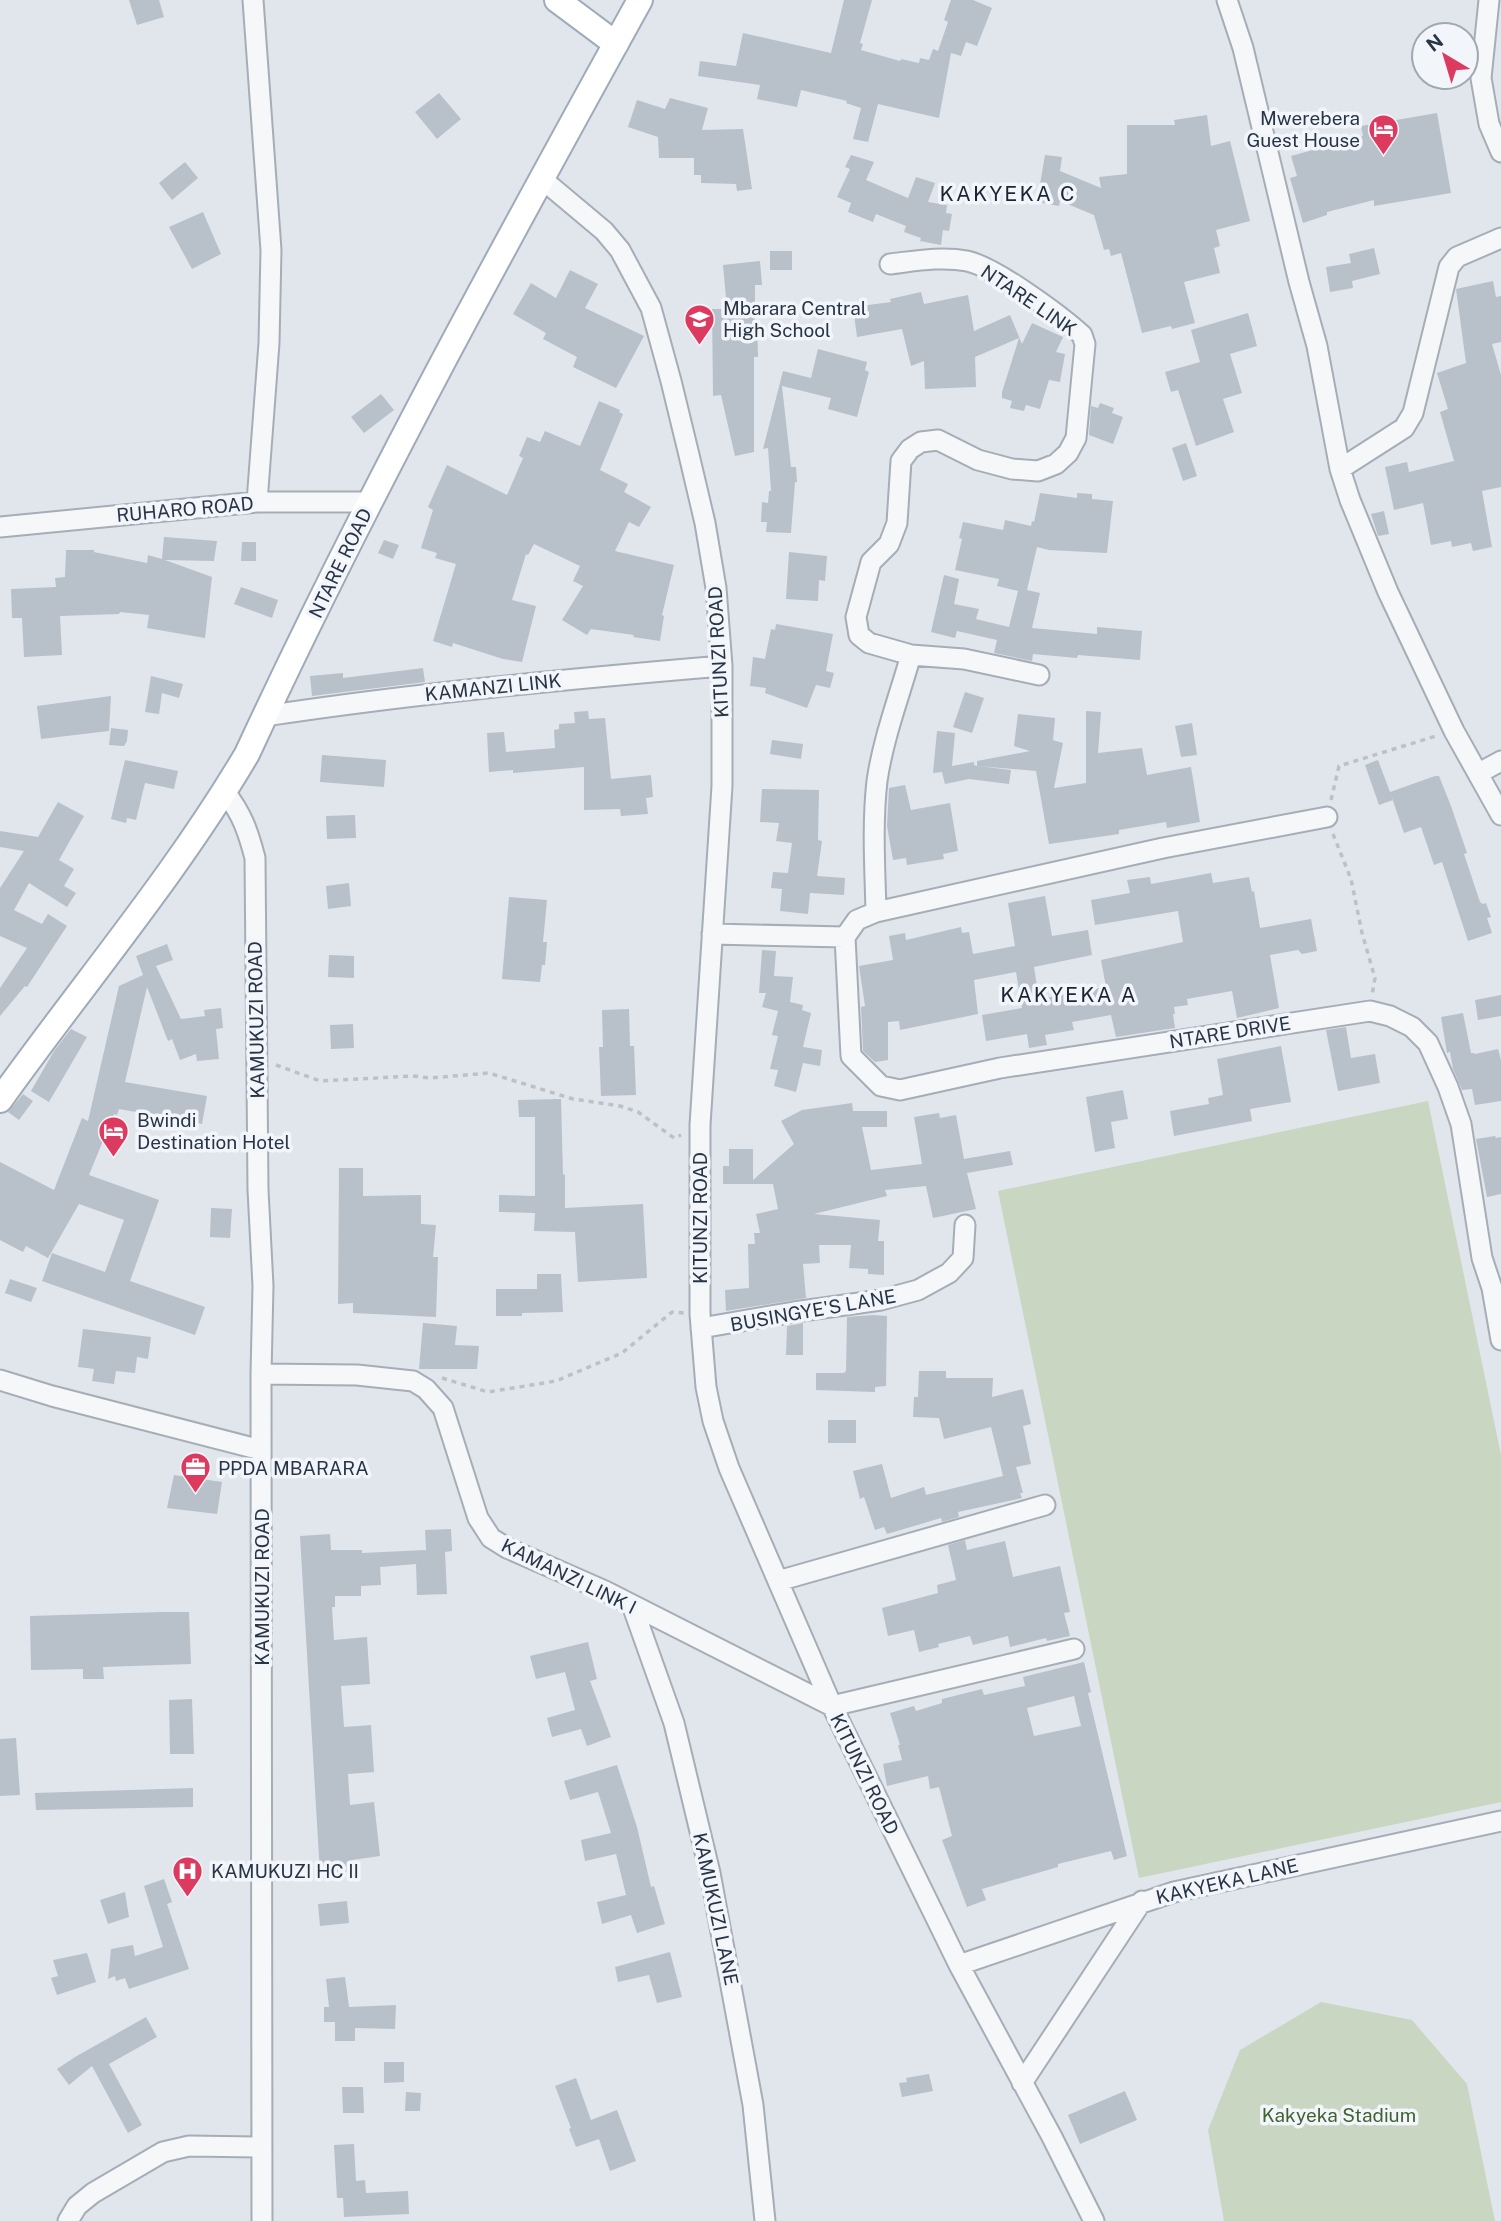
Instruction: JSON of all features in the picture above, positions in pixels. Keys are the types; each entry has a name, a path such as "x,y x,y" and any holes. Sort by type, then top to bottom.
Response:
{"main road":[{"path":"557,0 616,44"},
{"name":"NTARE ROAD","path":"0,1100 225,792 247,754 370,502 440,367 640,0"}],"street":[{"path":"253,0 271,250 269,343 257,502"},
{"path":"1227,0 1243,48 1317,346 1340,469 1388,592 1454,731 1501,814"},
{"path":"1489,0 1481,78 1489,124 1501,152"},
{"name":"KITUNZI ROAD","path":"542,179 604,231 620,250 650,308 671,381 705,523 716,588 723,666 722,786 700,1125 701,1321 706,1387 713,1421 729,1468 832,1706 959,1965 1094,2221"},
{"path":"1340,469 1404,428 1413,413 1449,267 1457,257 1501,238"},
{"name":"NTARE LINK","path":"890,264 937,259 968,261 998,275 1038,302 1082,335 1085,344 1076,439 1068,453 1056,464 1038,471 1012,469 978,460 938,440 921,442 910,449 901,461 897,523 889,544 871,562 856,617 859,635 869,643 911,655"},
{"name":"RUHARO ROAD","path":"0,527 257,502 370,502"},
{"path":"876,912 874,832 877,783 880,762 911,655 964,659 1039,675"},
{"name":"KAMANZI LINK","path":"265,716 374,699 723,666"},
{"path":"1479,773 1501,761"},
{"name":"KAMUKUZI ROAD","path":"225,792 247,828 255,858 258,1190 263,1286 262,2221"},
{"path":"712,934 845,937 857,920 876,912 1163,848 1327,817"},
{"name":"NTARE DRIVE","path":"845,937 851,1056 881,1086 900,1090 1000,1068 1370,1011 1390,1016 1412,1027 1428,1043 1436,1057 1461,1124 1482,1258 1492,1288 1501,1340"},
{"name":"BUSINGYE'S LANE","path":"701,1321 881,1300 918,1290 949,1273 963,1258 965,1225"},
{"path":"261,1374 357,1375 413,1381"},
{"path":"0,1380 261,1450"},
{"name":"KAMANZI LINK I","path":"413,1381 426,1389 443,1408 478,1518 491,1538 507,1548 632,1605 832,1706"},
{"path":"778,1581 1045,1505"},
{"name":"KAMUKUZI LANE","path":"632,1605 674,1723 710,1872 753,2105 765,2221"},
{"path":"832,1706 1074,1649"},
{"name":"KAKYEKA LANE","path":"959,1965 1142,1901 1229,1879 1501,1821"},
{"path":"1022,2083 1142,1901"},
{"path":"68,2221 77,2206 93,2193 163,2152 189,2146 262,2147"}],"path":[{"path":"1370,1011 1375,978 1351,879 1327,817 1339,766 1454,731"},
{"path":"257,1059 320,1081 413,1076 430,1078 489,1073 573,1099 620,1106 638,1112 674,1138 700,1125"},
{"path":"413,1381 430,1374 488,1392 555,1381 622,1353 671,1312 701,1321"}],"green space":[{"path":"1428,1101 1501,1455 1501,1802 1139,1878 998,1191"},
{"name":"Kakyeka Stadium","path":"1321,2002 1412,2020 1467,2084 1495,2221 1224,2221 1208,2130 1240,2050"}],"building":[{"path":"129,0 159,0 164,17 137,25"},
{"path":"844,0 872,0 860,43 863,44 861,50 900,61 919,63 920,58 929,60 933,49 938,51 948,22 944,20 951,0 973,0 992,8 977,46 966,42 961,56 951,53 939,118 878,104 868,142 853,139 861,108 846,103 847,101 801,90 797,107 757,99 760,85 698,76 700,61 736,66 743,33 831,53"},
{"path":"439,93 461,119 437,139 415,112"},
{"path":"670,98 708,108 702,130 743,129 752,189 737,191 736,184 701,183 701,175 694,175 694,158 659,158 658,137 628,127 637,100 665,109"},
{"path":"1437,113 1451,193 1374,206 1374,200 1327,212 1327,215 1303,223 1290,178 1297,176 1291,156 1363,136 1361,126"},
{"path":"1207,115 1211,146 1230,141 1250,221 1216,230 1220,246 1214,248 1220,273 1184,282 1195,323 1142,333 1121,253 1111,256 1109,249 1104,250 1094,215 1060,201 1059,206 1037,202 1045,155 1062,157 1060,171 1101,188 1099,177 1127,174 1127,125 1175,125 1174,120"},
{"path":"851,155 874,162 866,180 908,198 916,177 935,183 928,202 947,205 946,213 952,214 949,231 943,230 941,245 920,241 921,238 904,232 906,226 876,214 873,222 848,212 851,203 837,197 850,169 845,167"},
{"path":"185,162 198,178 172,200 159,183"},
{"path":"203,212 221,254 192,269 169,227"},
{"path":"1374,248 1380,274 1352,281 1353,288 1330,292 1326,267 1351,263 1349,254"},
{"path":"770,251 792,251 792,270 770,270"},
{"path":"760,261 762,285 755,285 758,357 754,357 754,452 735,456 721,395 713,396 712,309 727,309 723,265"},
{"path":"570,270 598,284 585,308 644,336 616,388 573,367 577,357 543,339 546,333 513,314 531,283 556,298"},
{"path":"1493,281 1496,297 1501,296 1501,342 1492,344 1501,375 1501,487 1482,491 1492,547 1473,551 1471,543 1452,547 1451,541 1431,545 1423,503 1394,510 1385,467 1407,462 1409,472 1454,461 1440,412 1448,409 1437,373 1466,363 1456,289"},
{"path":"921,292 924,304 968,295 974,331 1010,315 1022,344 1032,323 1063,337 1056,352 1065,354 1060,382 1049,380 1040,409 1026,405 1024,411 1010,408 1012,401 1002,398 1019,338 975,357 976,387 925,389 924,361 911,366 902,329 857,337 853,307 891,302 890,299"},
{"path":"1248,313 1257,346 1230,354 1242,393 1223,399 1234,432 1196,446 1178,390 1171,392 1165,372 1200,362 1191,330"},
{"path":"818,349 867,362 865,370 869,372 857,417 828,409 831,398 782,386 791,467 796,467 797,482 791,533 766,532 767,522 761,522 762,502 768,503 771,491 768,448 763,449 783,371 811,378"},
{"path":"381,394 394,410 364,433 351,417"},
{"path":"599,401 623,414 600,470 628,484 624,492 651,507 639,527 629,522 615,551 674,565 662,615 660,641 591,629 587,635 562,620 583,586 573,581 580,566 534,544 528,555 526,554 512,600 536,606 522,662 503,659 453,643 452,647 433,641 456,564 435,558 437,553 421,548 433,510 428,507 447,465 507,495 523,458 519,456 527,437 540,442 545,431 580,446"},
{"path":"1100,403 1114,408 1112,413 1123,417 1113,444 1089,435 1091,406 1098,408"},
{"path":"1186,443 1197,476 1183,481 1172,448"},
{"path":"1040,493 1077,498 1077,493 1092,494 1092,499 1113,501 1107,553 1037,547 1027,590 1040,593 1032,628 1097,634 1097,627 1142,631 1140,660 1033,654 1032,661 994,653 997,640 957,631 955,638 931,632 944,575 959,579 954,604 979,609 976,619 1009,627 1018,591 997,586 999,579 955,570 962,539 959,538 963,522 1003,530 1005,520 1031,526"},
{"path":"1384,511 1389,534 1378,536 1371,514"},
{"path":"164,537 217,541 214,561 165,560 212,577 205,638 147,628 149,615 120,612 60,616 62,655 24,657 22,618 12,618 11,589 56,587 55,578 65,577 66,550 94,550 147,563 148,555 162,559"},
{"path":"384,540 399,545 393,559 378,553"},
{"path":"242,542 256,542 256,561 241,561"},
{"path":"789,552 827,556 825,581 819,580 818,601 786,599"},
{"path":"241,587 278,600 272,618 234,604"},
{"path":"776,624 833,634 826,671 834,673 830,688 816,685 807,708 765,693 766,688 750,686 753,657 765,659 771,629 775,630"},
{"path":"423,668 425,682 312,696 310,676 343,673 343,678"},
{"path":"151,676 183,684 179,698 162,693 159,714 145,712"},
{"path":"965,692 984,698 972,733 953,727"},
{"path":"111,696 109,731 41,739 37,706"},
{"path":"588,711 589,719 605,718 611,779 651,775 653,797 646,798 648,814 621,816 620,809 584,810 584,767 513,773 513,770 489,772 487,733 504,732 506,752 555,748 554,730 559,729 559,724 575,723 574,712"},
{"path":"1086,711 1101,712 1098,753 1142,748 1147,775 1191,767 1200,822 1167,828 1166,822 1119,830 1119,834 1049,844 1036,771 978,766 1011,770 1009,784 969,779 945,784 942,772 933,773 937,731 955,733 952,766 974,762 977,766 977,761 1030,751 1014,746 1018,714 1055,718 1053,740 1063,743 1054,788 1086,783"},
{"path":"1192,723 1197,755 1181,757 1175,726"},
{"path":"111,728 128,730 124,746 109,745"},
{"path":"772,740 803,744 801,759 770,754"},
{"path":"322,755 386,760 384,787 320,782"},
{"path":"125,760 178,771 174,789 145,783 136,820 127,818 126,823 111,819"},
{"path":"1378,760 1393,800 1379,805 1365,765"},
{"path":"1439,776 1451,806 1480,902 1486,903 1491,917 1487,918 1492,933 1468,941 1442,862 1434,865 1421,827 1404,833 1390,792"},
{"path":"905,785 911,810 950,803 958,851 943,854 944,859 907,865 906,858 893,860 887,826 889,788"},
{"path":"762,789 819,790 818,840 822,841 817,876 845,878 844,895 810,893 808,914 780,911 782,889 771,888 773,872 788,873 792,843 776,841 779,823 760,822"},
{"path":"58,802 84,816 59,860 74,869 64,886 76,893 67,907 29,883 14,910 42,924 48,914 67,926 27,987 25,986 0,1016 0,988 27,948 0,936 0,888 24,851 0,847 0,831 38,837"},
{"path":"355,815 356,838 327,839 326,816"},
{"path":"1211,873 1213,883 1249,877 1260,928 1311,919 1317,951 1302,954 1298,950 1270,955 1279,1008 1237,1018 1232,991 1187,999 1188,1005 1174,1007 1175,1028 1116,1037 1111,1015 1072,1022 1074,1030 1045,1035 1047,1045 1029,1048 1027,1034 986,1041 982,1015 1022,1008 1016,972 974,980 978,1014 900,1030 899,1021 888,1022 888,1060 875,1062 863,1051 861,1007 865,1006 859,966 893,960 889,936 905,933 906,940 961,927 962,933 969,932 973,954 1015,946 1008,903 1045,896 1052,936 1088,930 1092,955 1034,967 1039,999 1106,987 1101,960 1183,942 1178,911 1095,925 1091,900 1130,893 1127,880 1150,877 1151,884"},
{"path":"349,883 351,906 328,909 326,886"},
{"path":"509,897 547,900 543,942 547,942 540,982 502,979"},
{"path":"167,944 173,960 156,966 181,1019 205,1016 204,1010 221,1008 223,1028 216,1029 219,1059 197,1061 196,1054 180,1060 172,1039 168,1041 147,987 125,1082 207,1096 202,1124 119,1109 117,1115 114,1114 89,1175 159,1200 130,1281 205,1307 195,1335 42,1281 52,1253 105,1272 124,1220 79,1204 48,1258 26,1246 23,1252 0,1240 0,1162 54,1190 82,1118 88,1121 119,986 143,975 136,956"},
{"path":"762,950 776,951 774,976 793,977 790,1002 803,1005 802,1010 811,1013 803,1047 822,1050 820,1066 803,1063 796,1092 774,1086 778,1070 770,1069 778,1036 772,1035 778,1011 762,1007 766,993 759,993"},
{"path":"329,955 354,956 354,978 328,977"},
{"path":"1501,995 1501,1016 1478,1020 1475,1000"},
{"path":"629,1009 636,1095 601,1096 599,1047 603,1047 602,1010"},
{"path":"1463,1013 1471,1053 1498,1049 1501,1060 1501,1101 1475,1105 1472,1089 1462,1090 1453,1069 1450,1052 1447,1053 1441,1017"},
{"path":"353,1024 354,1048 331,1049 330,1025"},
{"path":"1346,1027 1351,1058 1375,1054 1380,1083 1338,1091 1326,1030"},
{"path":"71,1029 87,1037 49,1102 31,1091 54,1051"},
{"path":"1281,1046 1291,1102 1250,1109 1252,1121 1174,1136 1170,1111 1209,1104 1208,1098 1223,1095 1217,1059"},
{"path":"1123,1090 1128,1119 1111,1122 1115,1148 1095,1152 1086,1097"},
{"path":"23,1094 33,1101 19,1120 8,1112"},
{"path":"561,1099 565,1208 643,1204 647,1278 578,1282 575,1232 534,1231 535,1213 499,1212 499,1195 535,1196 535,1117 519,1117 518,1100"},
{"path":"852,1103 853,1111 887,1111 887,1127 862,1127 871,1170 922,1164 914,1117 939,1113 940,1118 956,1115 964,1159 1010,1151 1013,1165 967,1173 976,1209 933,1218 926,1186 885,1190 887,1196 814,1214 880,1220 878,1241 884,1241 884,1275 868,1274 868,1269 849,1268 851,1245 819,1245 820,1263 803,1264 806,1298 726,1311 725,1290 749,1288 748,1244 755,1244 754,1233 760,1233 756,1214 778,1209 773,1184 723,1184 723,1166 729,1166 729,1149 753,1149 753,1180 794,1144 781,1121 802,1110"},
{"path":"1501,1137 1501,1194 1487,1197 1476,1139"},
{"path":"339,1168 363,1168 363,1196 421,1195 421,1224 436,1225 433,1257 438,1257 436,1317 353,1313 353,1303 338,1304"},
{"path":"211,1208 232,1209 230,1238 210,1237"},
{"path":"537,1274 561,1274 563,1312 496,1316 496,1289 537,1289"},
{"path":"10,1279 37,1288 31,1302 5,1293"},
{"path":"887,1316 886,1386 875,1387 875,1392 816,1390 816,1373 846,1371 847,1317"},
{"path":"423,1323 457,1326 455,1345 479,1346 477,1369 419,1369"},
{"path":"803,1323 803,1355 786,1355 787,1326"},
{"path":"83,1329 151,1337 148,1359 137,1357 135,1373 116,1371 114,1384 92,1381 94,1369 78,1367"},
{"path":"919,1371 946,1371 946,1378 993,1378 992,1397 1023,1389 1031,1424 1023,1426 1031,1464 1016,1467 1022,1498 958,1512 959,1517 942,1522 941,1518 887,1534 884,1527 875,1530 864,1497 860,1499 853,1471 882,1464 891,1498 924,1487 926,1495 1003,1476 991,1427 944,1439 939,1418 913,1417 914,1397 918,1397"},
{"path":"828,1420 856,1420 856,1443 828,1443"},
{"name":"PPDA MBARARA","path":"174,1475 222,1482 217,1514 167,1508"},
{"path":"451,1529 452,1551 445,1552 447,1594 417,1595 416,1564 380,1567 381,1585 361,1586 361,1596 335,1596 335,1607 332,1607 334,1640 367,1637 370,1684 341,1686 344,1727 371,1725 374,1772 348,1774 350,1805 374,1802 380,1856 352,1860 353,1872 320,1874 300,1536 330,1534 331,1550 362,1550 362,1553 426,1550 425,1530"},
{"path":"965,1540 967,1550 1005,1541 1013,1577 1060,1566 1070,1612 1064,1613 1070,1636 1047,1641 1046,1638 1010,1647 1008,1636 973,1645 970,1636 919,1652 914,1630 888,1636 882,1608 938,1593 937,1585 956,1580 948,1545"},
{"path":"189,1612 191,1664 103,1667 104,1679 83,1679 83,1669 31,1670 30,1616"},
{"path":"588,1642 597,1679 590,1681 611,1737 587,1746 581,1729 552,1737 547,1718 575,1710 565,1672 536,1679 530,1656"},
{"path":"1084,1662 1091,1692 1088,1693 1127,1856 1114,1860 1111,1851 1058,1864 1058,1867 982,1889 986,1900 967,1907 942,1840 952,1836 939,1787 930,1789 928,1776 887,1786 883,1764 902,1760 890,1713 914,1706 916,1711 942,1703 942,1699 982,1689 984,1695 1025,1686 1023,1677","holes":["1074,1696 1081,1726 1034,1736 1027,1708"]},
{"path":"192,1699 194,1754 170,1754 169,1700"},
{"path":"16,1738 20,1795 0,1796 0,1739"},
{"path":"617,1765 637,1827 651,1887 654,1886 665,1924 637,1933 631,1915 602,1924 597,1902 626,1895 616,1854 585,1861 581,1840 611,1833 598,1792 570,1800 564,1781"},
{"path":"193,1788 193,1807 36,1810 35,1793"},
{"path":"164,1879 172,1902 167,1904 189,1969 129,1989 125,1978 116,1981 115,1976 108,1979 111,1949 133,1945 135,1956 163,1947 144,1886"},
{"path":"125,1892 129,1917 108,1924 100,1900"},
{"path":"347,1901 349,1923 320,1926 318,1904"},
{"path":"670,1952 682,1997 657,2003 649,1975 618,1982 615,1967"},
{"path":"87,1953 96,1982 57,1995 51,1978 58,1976 53,1960"},
{"path":"345,1977 349,2007 396,2005 395,2029 355,2028 355,2041 335,2041 335,2022 324,2022 324,2007 329,2007 326,1979"},
{"path":"146,2017 157,2037 109,2064 142,2125 128,2133 92,2066 69,2085 57,2069"},
{"path":"384,2062 404,2062 404,2082 384,2083"},
{"path":"929,2074 933,2091 902,2097 899,2083 907,2082 906,2078"},
{"path":"576,2078 591,2120 617,2110 636,2161 610,2171 599,2139 576,2147 555,2086"},
{"path":"342,2087 363,2087 364,2113 343,2113"},
{"path":"1125,2091 1137,2120 1080,2144 1068,2115"},
{"path":"406,2092 421,2093 420,2111 405,2111"},
{"path":"354,2144 356,2181 365,2180 366,2193 408,2191 409,2214 344,2217 343,2198 337,2198 334,2145"}],"place":[{"name":"Mwerebera Guest House","path":"1383,156"},
{"name":"Mbarara Central High School","path":"700,346"},
{"name":"Bwindi Destination Hotel","path":"114,1158"},
{"name":"PPDA MBARARA","path":"195,1495"},
{"name":"KAMUKUZI HC II","path":"188,1898"}],"district":[{"name":"KAKYEKA C","path":"1008,193"},
{"name":"KAKYEKA A","path":"1069,994"}]}
